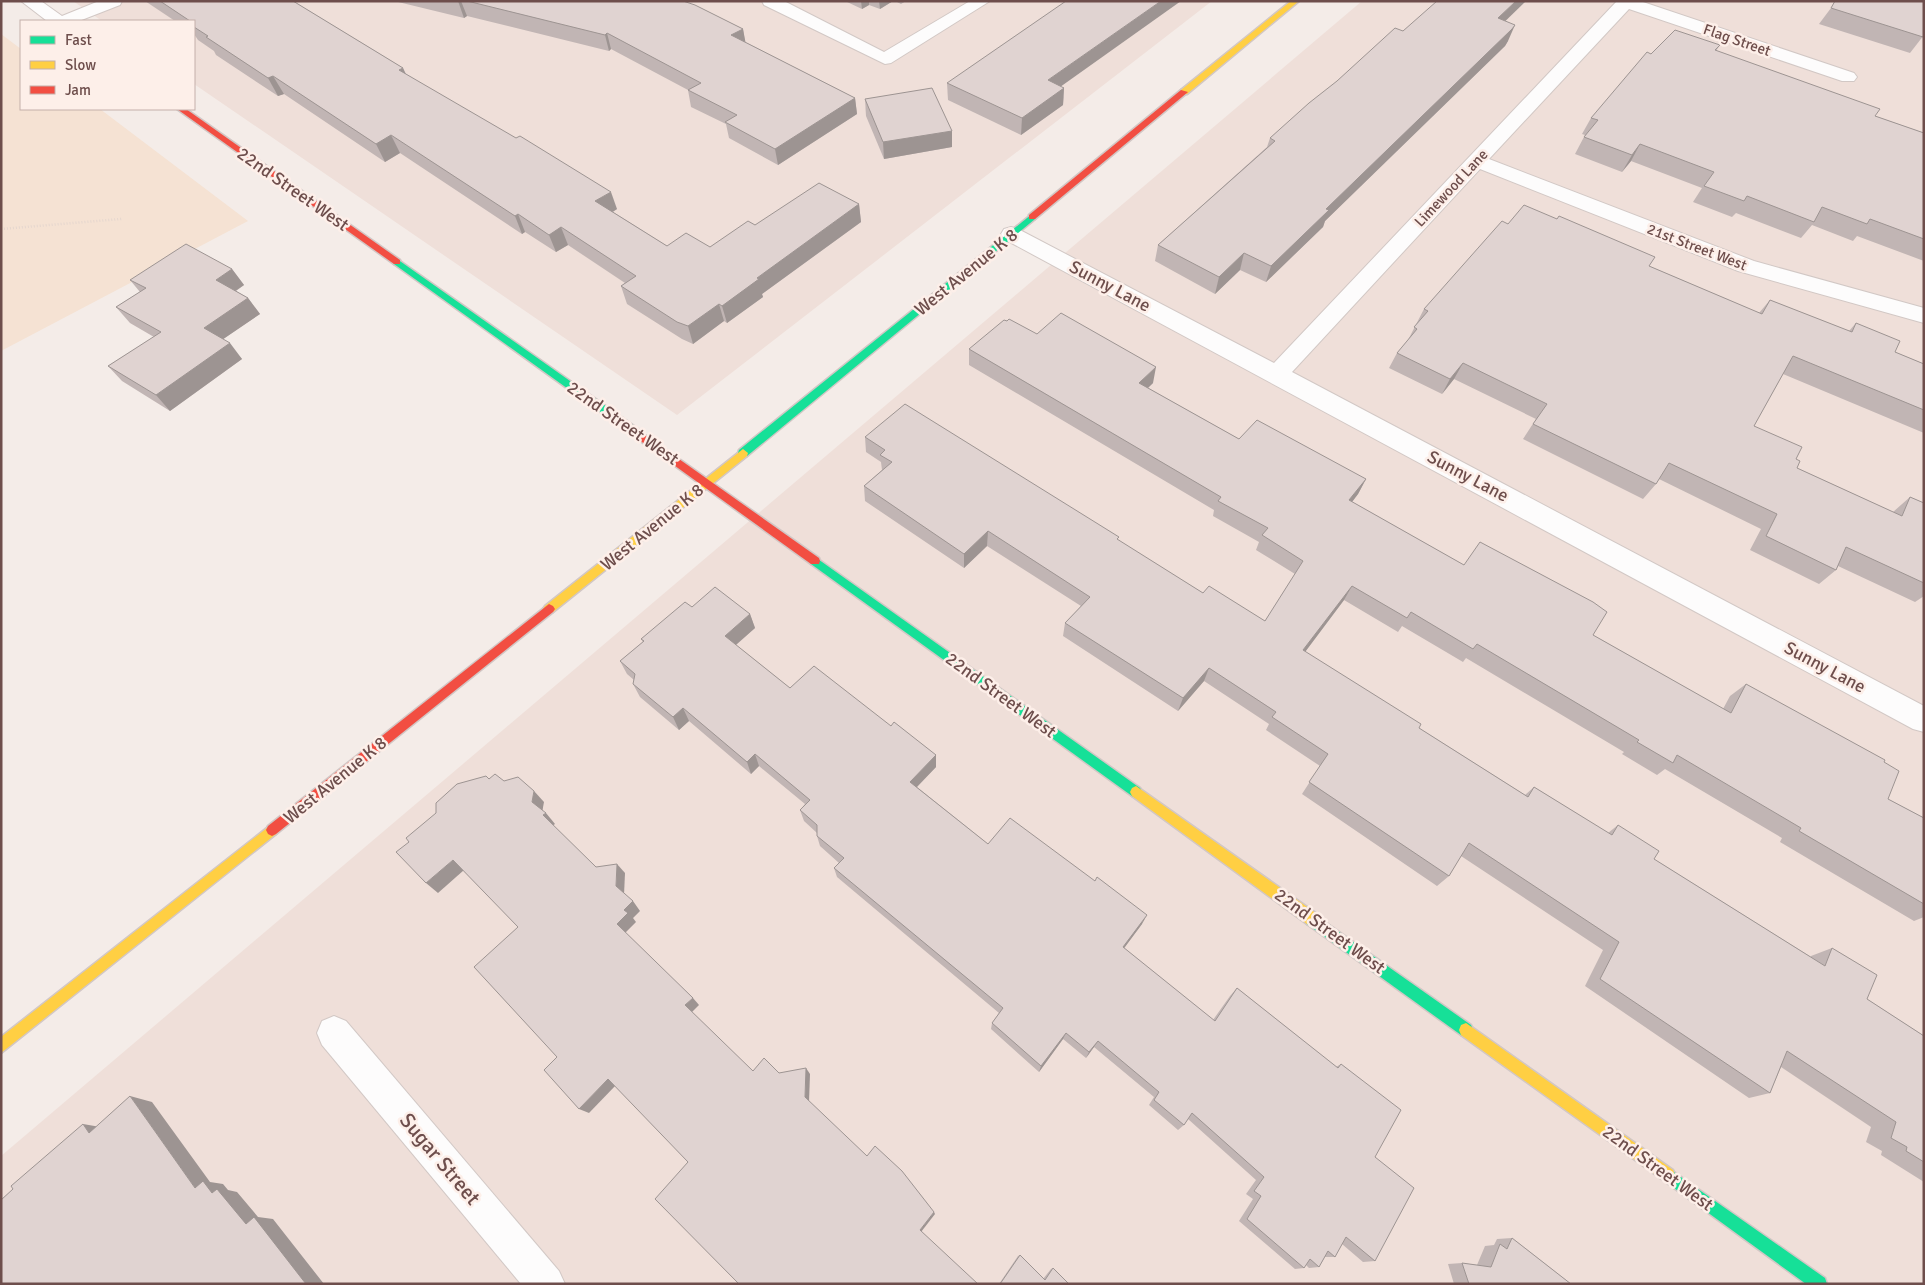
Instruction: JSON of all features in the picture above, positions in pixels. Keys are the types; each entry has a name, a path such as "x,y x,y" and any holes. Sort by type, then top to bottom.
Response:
{"street":[{"path":"29,1 57,20"},
{"path":"67,20 114,1"},
{"path":"770,1 885,59 982,1"},
{"name":"West Avenue K 8","path":"1,1046 708,483 1296,1"},
{"name":"Flag Street","path":"1626,2 1848,77"},
{"name":"Limewood Lane","path":"1278,374 1626,2"},
{"name":"22nd Street West","path":"182,110 708,483 1819,1284"},
{"name":"21st Street West","path":"1476,161 1746,266 1924,316"},
{"name":"Sunny Lane","path":"1011,234 1278,374 1923,720"},
{"name":"Sugar Street","path":"334,1033 546,1284"}],"path":[{"path":"1,229 122,219"}],"shaded area":[{"path":"73,1 1212,1 677,415 195,85 195,20 101,20"},
{"path":"1362,1 1924,1 1924,1284 1,1284 1,1156"}],"sand":[{"path":"1,34 20,48 20,110 101,110 248,221 1,351"}],"building":[{"path":"160,1 293,1 403,68 399,70 516,138 520,136 611,192 595,201 667,246 686,233 710,247 748,221 755,225 819,183 859,204 757,278 759,279 722,306 719,304 688,326 677,322 621,286 636,276 561,227 549,235 518,214 515,216 391,135 376,144 273,76 268,78 206,37 208,36 195,28 195,20 188,20"},
{"path":"467,1 683,1 743,29 731,35 855,98 775,149 725,122 737,115 688,90 701,83 607,33 605,35"},
{"path":"1066,1 1161,1 1048,80 1064,88 1022,118 947,83"},
{"path":"1437,1 1516,1 1498,18 1515,25 1326,209 1329,210 1271,266 1244,253 1219,277 1158,245 1275,141 1270,138 1309,103 1337,81 1395,28 1403,31"},
{"path":"1835,1 1924,1 1924,35 1923,37 1831,8"},
{"path":"1675,30 1720,45 1715,50 1880,109 1875,116 1924,133 1924,239 1870,219 1867,224 1822,207 1814,222 1747,196 1744,201 1704,186 1714,172 1640,144 1632,155 1584,137 1598,120 1591,118 1647,52 1651,54"},
{"path":"932,88 952,131 883,142 865,99"},
{"path":"1524,205 1557,219 1559,216 1655,257 1649,266 1762,314 1770,300 1852,332 1856,323 1900,341 1895,352 1924,364 1924,410 1793,356 1754,426 1802,447 1796,459 1800,461 1797,468 1902,516 1910,497 1924,503 1924,583 1846,547 1836,570 1766,536 1777,514 1669,463 1656,484 1533,424 1547,404 1463,363 1450,379 1397,353 1417,329 1414,327 1428,311 1424,309 1502,221 1508,224"},
{"path":"186,244 232,269 216,280 248,298 204,328 230,343 156,395 108,366 161,332 116,307 146,288 130,280"},
{"path":"1061,313 1156,367 1139,383 1239,439 1257,420 1366,479 1349,500 1464,565 1480,542 1593,602 1607,612 1593,635 1731,713 1746,684 1885,760 1884,762 1899,771 1888,799 1924,818 1924,904 1799,831 1801,828 1677,755 1673,763 1637,742 1639,740 1477,644 1473,649 1411,612 1407,618 1352,586 1303,650 1421,724 1419,728 1528,797 1534,787 1612,835 1618,825 1659,851 1654,859 1825,966 1832,948 1877,975 1867,999 1924,1036 1924,1162 1906,1151 1907,1147 1891,1138 1896,1122 1787,1051 1770,1093 1600,979 1619,942 1469,843 1449,876 1309,782 1328,754 1272,717 1276,712 1209,668 1183,698 1065,623 1090,597 988,531 964,554 864,486 892,462 880,455 885,450 865,437 905,404 1119,537 1117,539 1203,593 1209,586 1265,621 1303,561 1262,535 1268,528 1218,501 1221,497 969,349 1004,320 1007,321 1009,319 1037,334"},
{"path":"715,587 750,614 725,636 790,688 814,666 891,726 894,722 936,755 910,782 988,844 1010,818 1095,881 1097,877 1147,915 1123,947 1215,1021 1237,988 1338,1068 1341,1064 1401,1110 1375,1157 1414,1188 1375,1261 1346,1237 1335,1257 1328,1251 1319,1267 1310,1259 1304,1268 1247,1219 1261,1196 1254,1191 1264,1177 1192,1113 1184,1125 1154,1100 1159,1092 1098,1041 1089,1052 1066,1033 1041,1066 992,1023 1003,1008 834,868 844,858 817,836 817,825 800,810 810,800 755,754 747,762 683,708 673,717 633,684 635,674 620,661 644,641 641,639 685,602 692,607"},
{"path":"495,774 504,781 518,777 534,791 532,802 546,813 543,815 596,867 617,864 616,886 633,901 624,910 628,913 617,924 693,998 685,1005 753,1071 764,1058 779,1073 806,1068 805,1097 867,1156 875,1146 902,1171 934,1212 920,1230 978,1284 739,1284 655,1199 688,1162 608,1079 579,1109 544,1070 557,1057 474,967 518,927 453,860 426,883 396,852 409,842 406,838 436,813 436,803 457,784 486,776 489,779"},
{"path":"130,1096 195,1188 203,1181 212,1193 217,1189 246,1224 254,1217 306,1284 1,1284 1,1200 13,1189 11,1186 83,1124 89,1133"},
{"path":"1512,1238 1571,1284 1469,1284 1462,1263 1491,1267 1500,1244 1507,1249"},
{"path":"1020,1255 1045,1280 1053,1268 1069,1284 1000,1284"}],"traffic: fast":[{"path":"743,453 1032,217"},
{"path":"397,262 638,434"},
{"path":"815,561 1136,792"},
{"path":"1312,919 1466,1030"},
{"path":"1668,1175 1819,1284"}],"traffic: slow":[{"path":"1184,92 1296,1"},
{"path":"549,609 743,453"},
{"path":"1136,792 1312,919"},
{"path":"1,1046 272,830"},
{"path":"1466,1030 1668,1175"}],"traffic: jam":[{"path":"1032,217 1184,92"},
{"path":"182,110 397,262"},
{"path":"638,434 815,561"},
{"path":"272,830 549,609"}]}
